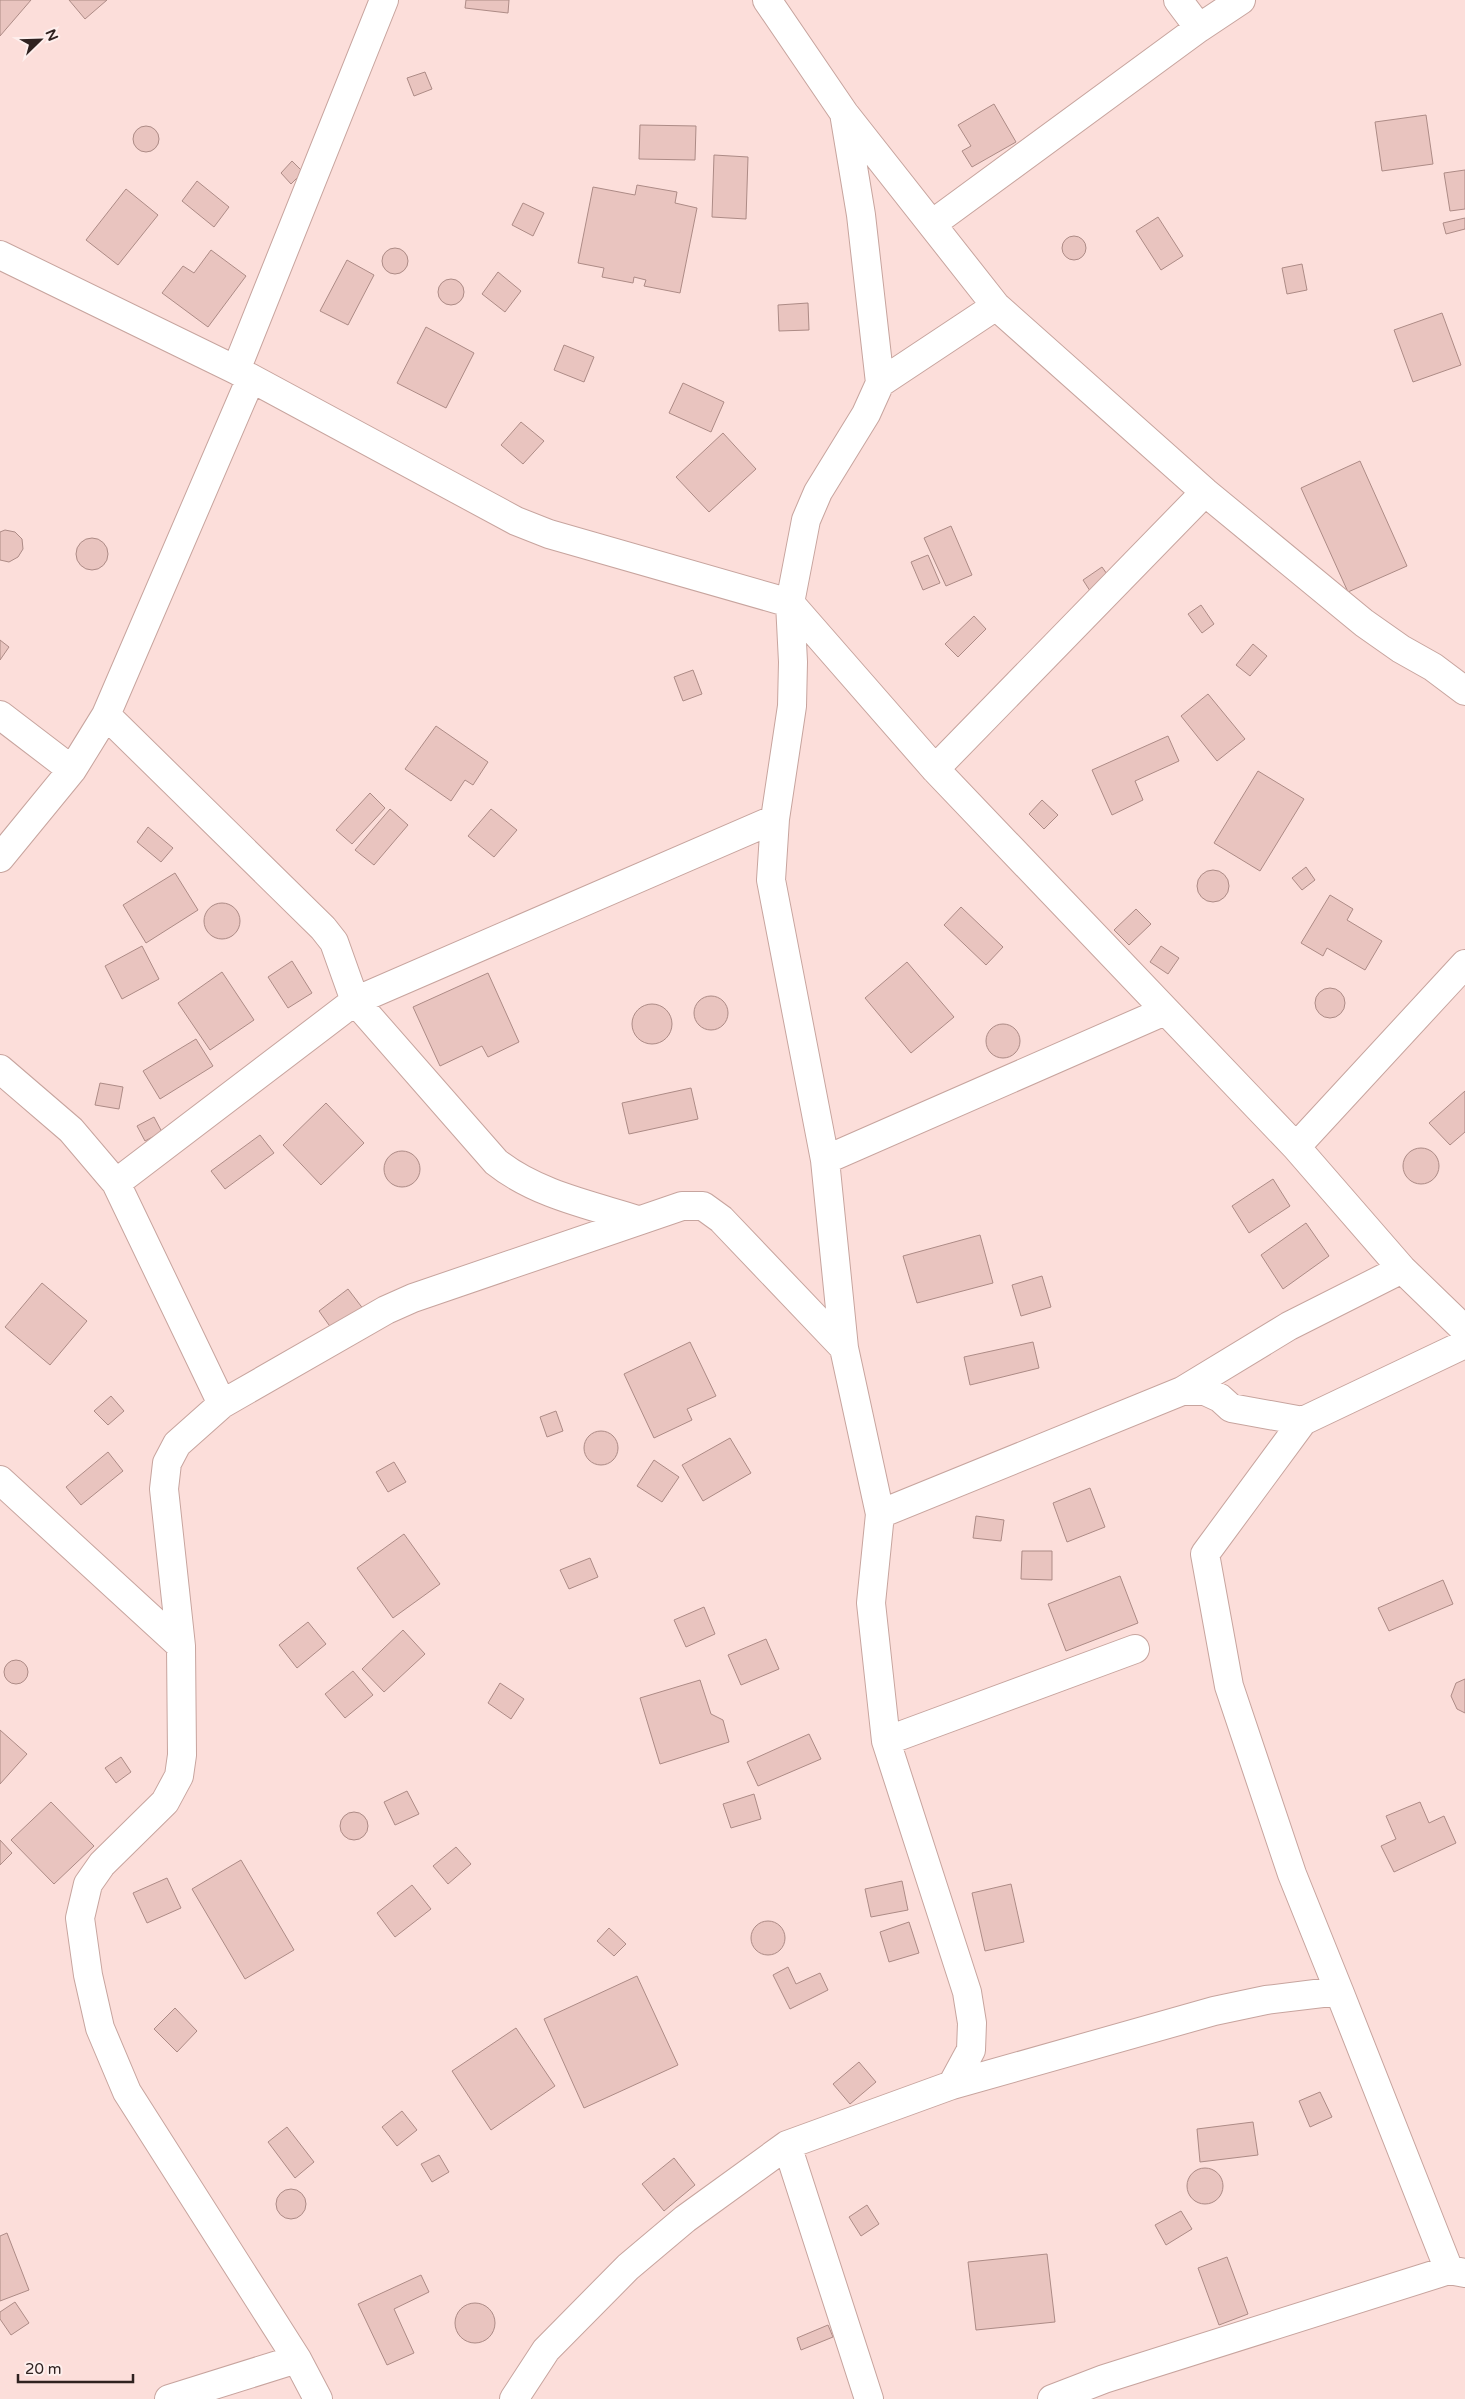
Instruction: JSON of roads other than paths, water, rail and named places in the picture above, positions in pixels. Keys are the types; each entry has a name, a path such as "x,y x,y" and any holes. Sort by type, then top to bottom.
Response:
{"street":[{"path":"0,858 72,770 106,715 244,374 384,0"},
{"path":"767,0 844,114 996,306 1205,492 1364,623 1401,649 1433,667 1465,691"},
{"path":"1178,0 1199,28"},
{"path":"932,224 1199,28 1241,0"},
{"path":"844,114 861,215 880,383 866,414 818,492 806,520 790,603 793,662 792,706 775,819 771,880 825,1160 844,1348 880,1514 871,1603 886,1741 966,1992 972,2023 971,2050 952,2084"},
{"path":"0,255 244,374 516,520 541,531 790,603 935,769 1296,1147 1402,1269 1465,1330"},
{"path":"880,383 996,306"},
{"path":"935,769 1205,492"},
{"path":"106,715 323,928 334,942 355,1001 496,1162 511,1174 529,1184 638,1220"},
{"path":"0,716 72,770"},
{"path":"116,1183 355,1001 775,819"},
{"path":"1296,1147 1465,964"},
{"path":"825,1160 1165,1011"},
{"path":"0,1069 71,1130 116,1183 222,1404"},
{"path":"318,2399 297,2359 127,2092 100,2028 88,1975 80,1918 88,1884 102,1864 165,1802 179,1776 182,1755 181,1646 164,1489 167,1463 177,1444 222,1404 386,1310 413,1298 682,1206 703,1206 721,1219 844,1348"},
{"path":"880,1514 1182,1391 1289,1326 1402,1269"},
{"path":"1052,2399 1108,2389 1457,2272 1292,1874 1229,1686 1205,1554 1303,1421 1465,1344"},
{"path":"1182,1391 1205,1391 1220,1398 1231,1408 1303,1421"},
{"path":"0,1480 181,1646"},
{"path":"886,1741 1135,1649"},
{"path":"514,2399 546,2350 628,2267 685,2219 787,2145 952,2084 1214,2011 1266,2000 1339,1991"},
{"path":"787,2145 869,2399"},
{"path":"169,2399 297,2359"}]}
